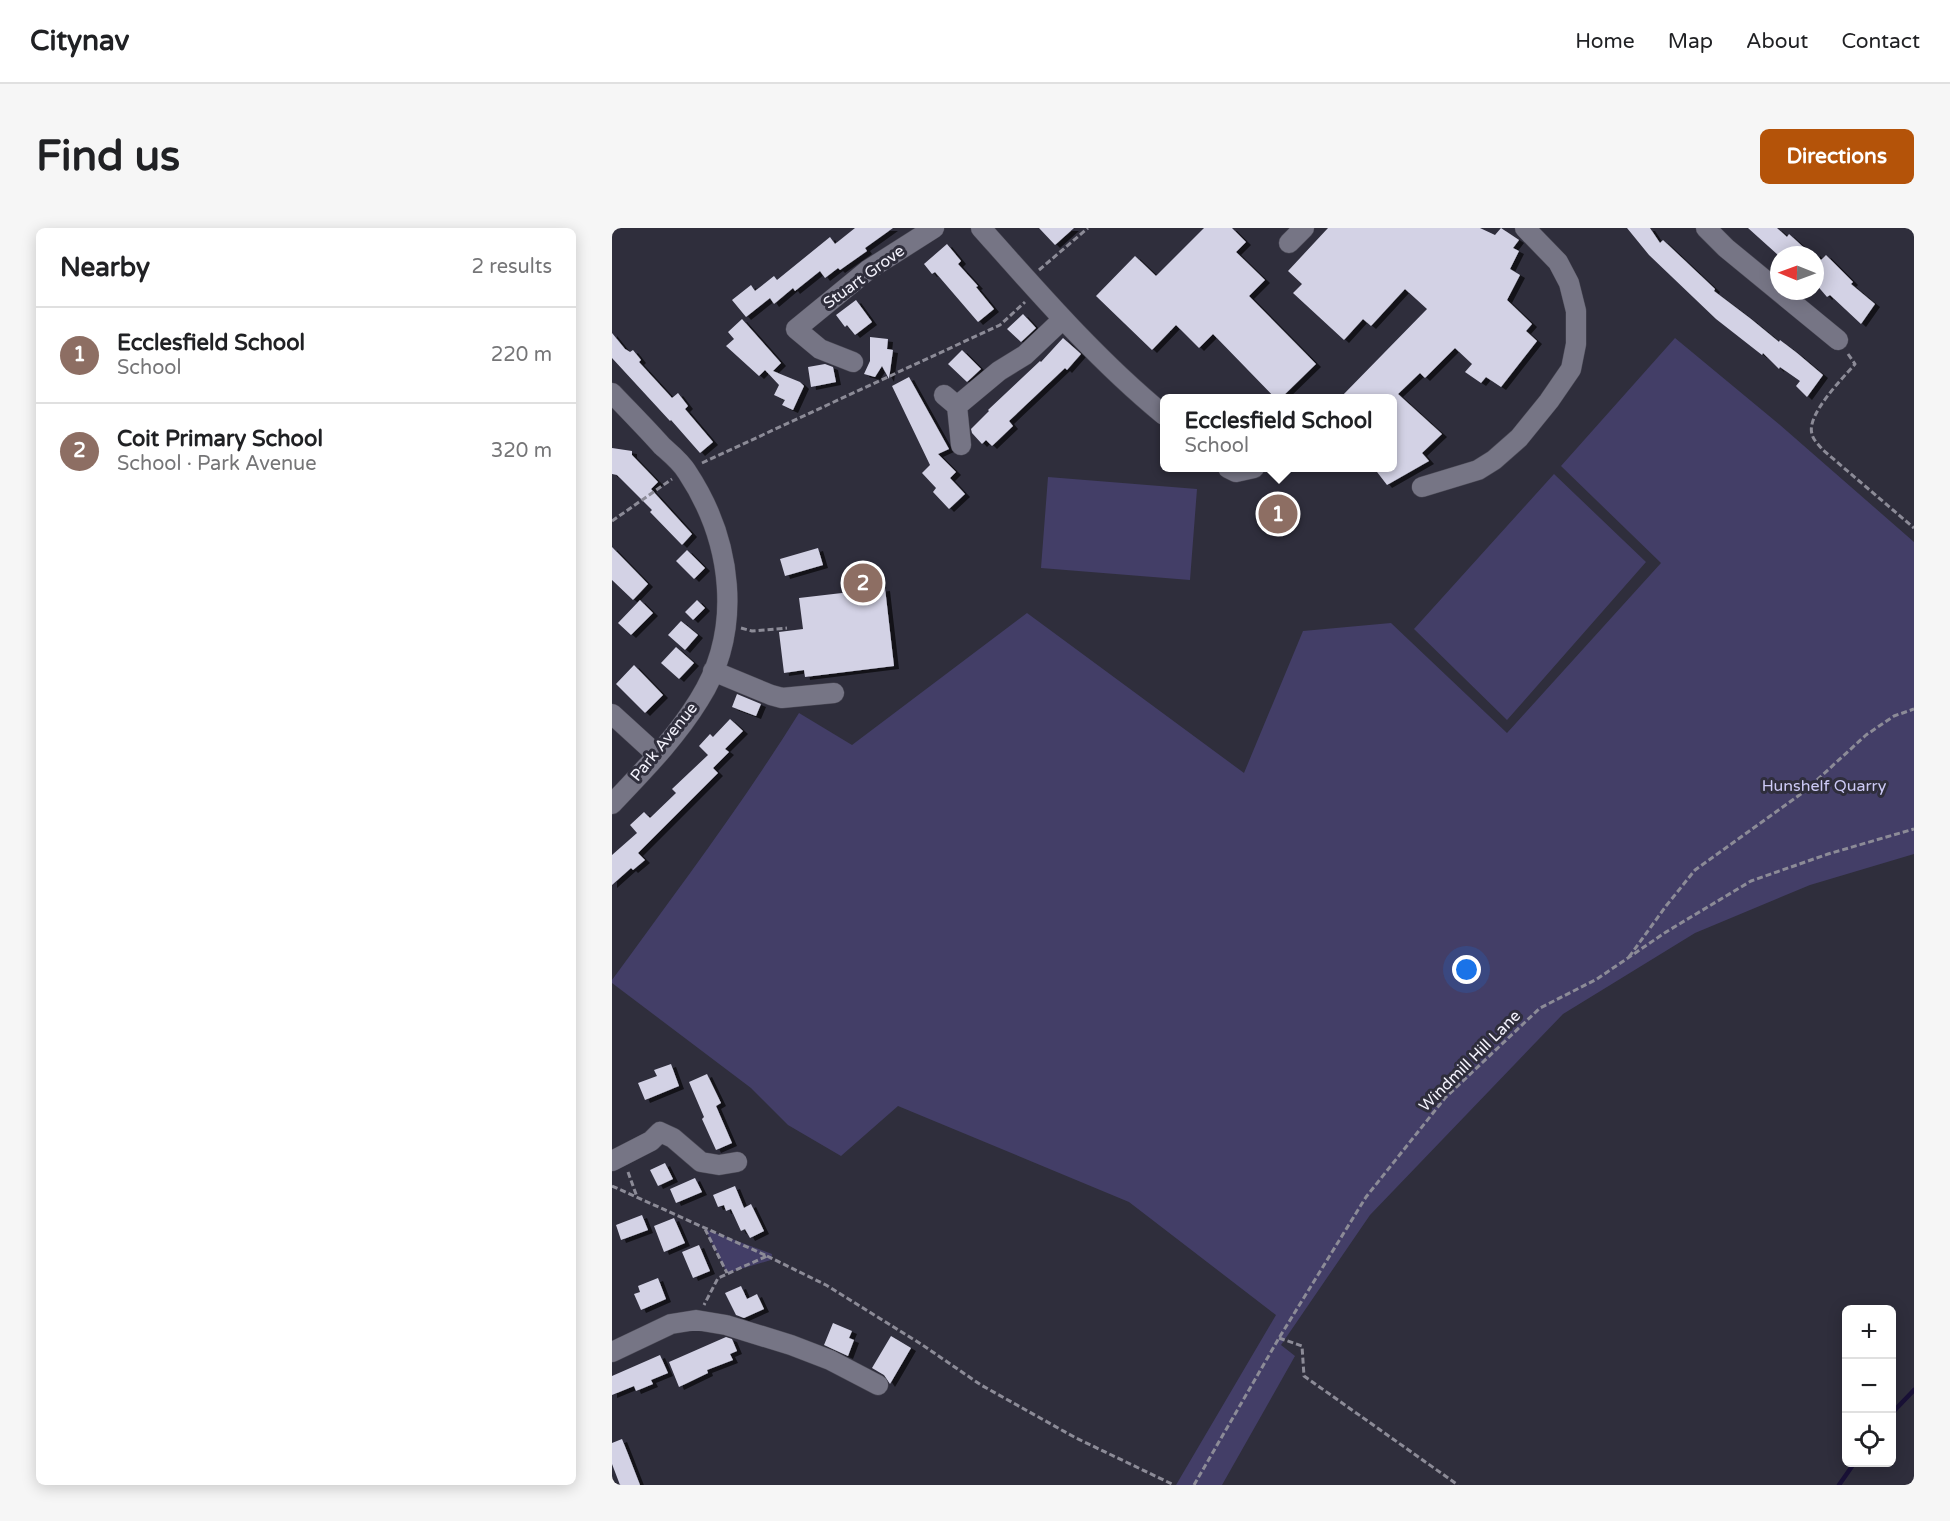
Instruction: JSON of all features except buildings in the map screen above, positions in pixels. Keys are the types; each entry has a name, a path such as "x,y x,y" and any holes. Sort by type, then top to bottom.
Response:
{"street":[{"name":"Stuart Grove","path":"853,362 820,349 796,329 868,270 934,228"},
{"path":"981,228 1104,361 1160,411"},
{"path":"1289,243 1304,228"},
{"path":"1422,487 1478,470 1494,460 1519,438 1571,369 1576,344 1576,311 1569,283 1558,262 1525,228"},
{"path":"1706,228 1726,248 1838,340"},
{"path":"961,445 951,401 1025,356 1063,318"},
{"name":"Park Avenue","path":"612,804 683,725 695,707 713,671 725,624 728,591 725,559 709,513 686,470 615,402"},
{"path":"713,671 782,698 834,693"},
{"path":"612,714 657,755"},
{"path":"616,1159 651,1141 660,1131 673,1138 701,1162 719,1165 737,1162"},
{"path":"612,1352 671,1324 696,1320 726,1325 791,1345 830,1360 878,1385"}],"path":[{"path":"612,521 686,470 1000,325 1088,228"},
{"path":"1838,340 1855,364 1824,400 1811,423 1812,436 1823,450 1914,528"},
{"path":"725,624 752,631 787,628"},
{"path":"1628,958 1695,870 1805,791 1866,735 1894,716 1914,709"},
{"name":"Windmill Hill Lane","path":"1194,1485 1279,1338 1366,1197 1445,1098 1540,1008 1597,980 1666,932 1751,881 1828,854 1914,829"},
{"path":"616,1159 638,1198"},
{"path":"612,1186 826,1285 990,1390 1076,1438 1174,1485"},
{"path":"705,1229 726,1273"},
{"path":"696,1320 718,1278 767,1256"},
{"path":"1279,1338 1302,1346 1304,1376 1458,1485"}],"green space":[{"name":"Hunshelf Quarry","path":"1675,338 1780,425 1914,542 1914,854 1810,885 1695,933 1563,1014 1370,1215 1281,1345 1295,1356 1222,1485 1176,1485 1276,1315 1129,1202 898,1106 841,1156 788,1125 751,1088 612,983 612,980 731,815 799,713 852,745 1027,613 1244,773 1303,631 1391,623 1507,733 1661,563 1561,466"},
{"path":"1554,474 1646,562 1507,720 1414,629"},
{"path":"1048,477 1197,489 1190,580 1041,568"},
{"path":"705,1229 772,1254 771,1260 727,1273"}],"waterway":[{"path":"1896,1409 1914,1390"},
{"path":"1839,1485 1852,1467"}],"place":[{"name":"Ecclesfield School","path":"1278,514"},
{"name":"Coit Primary School","path":"863,583"}]}
